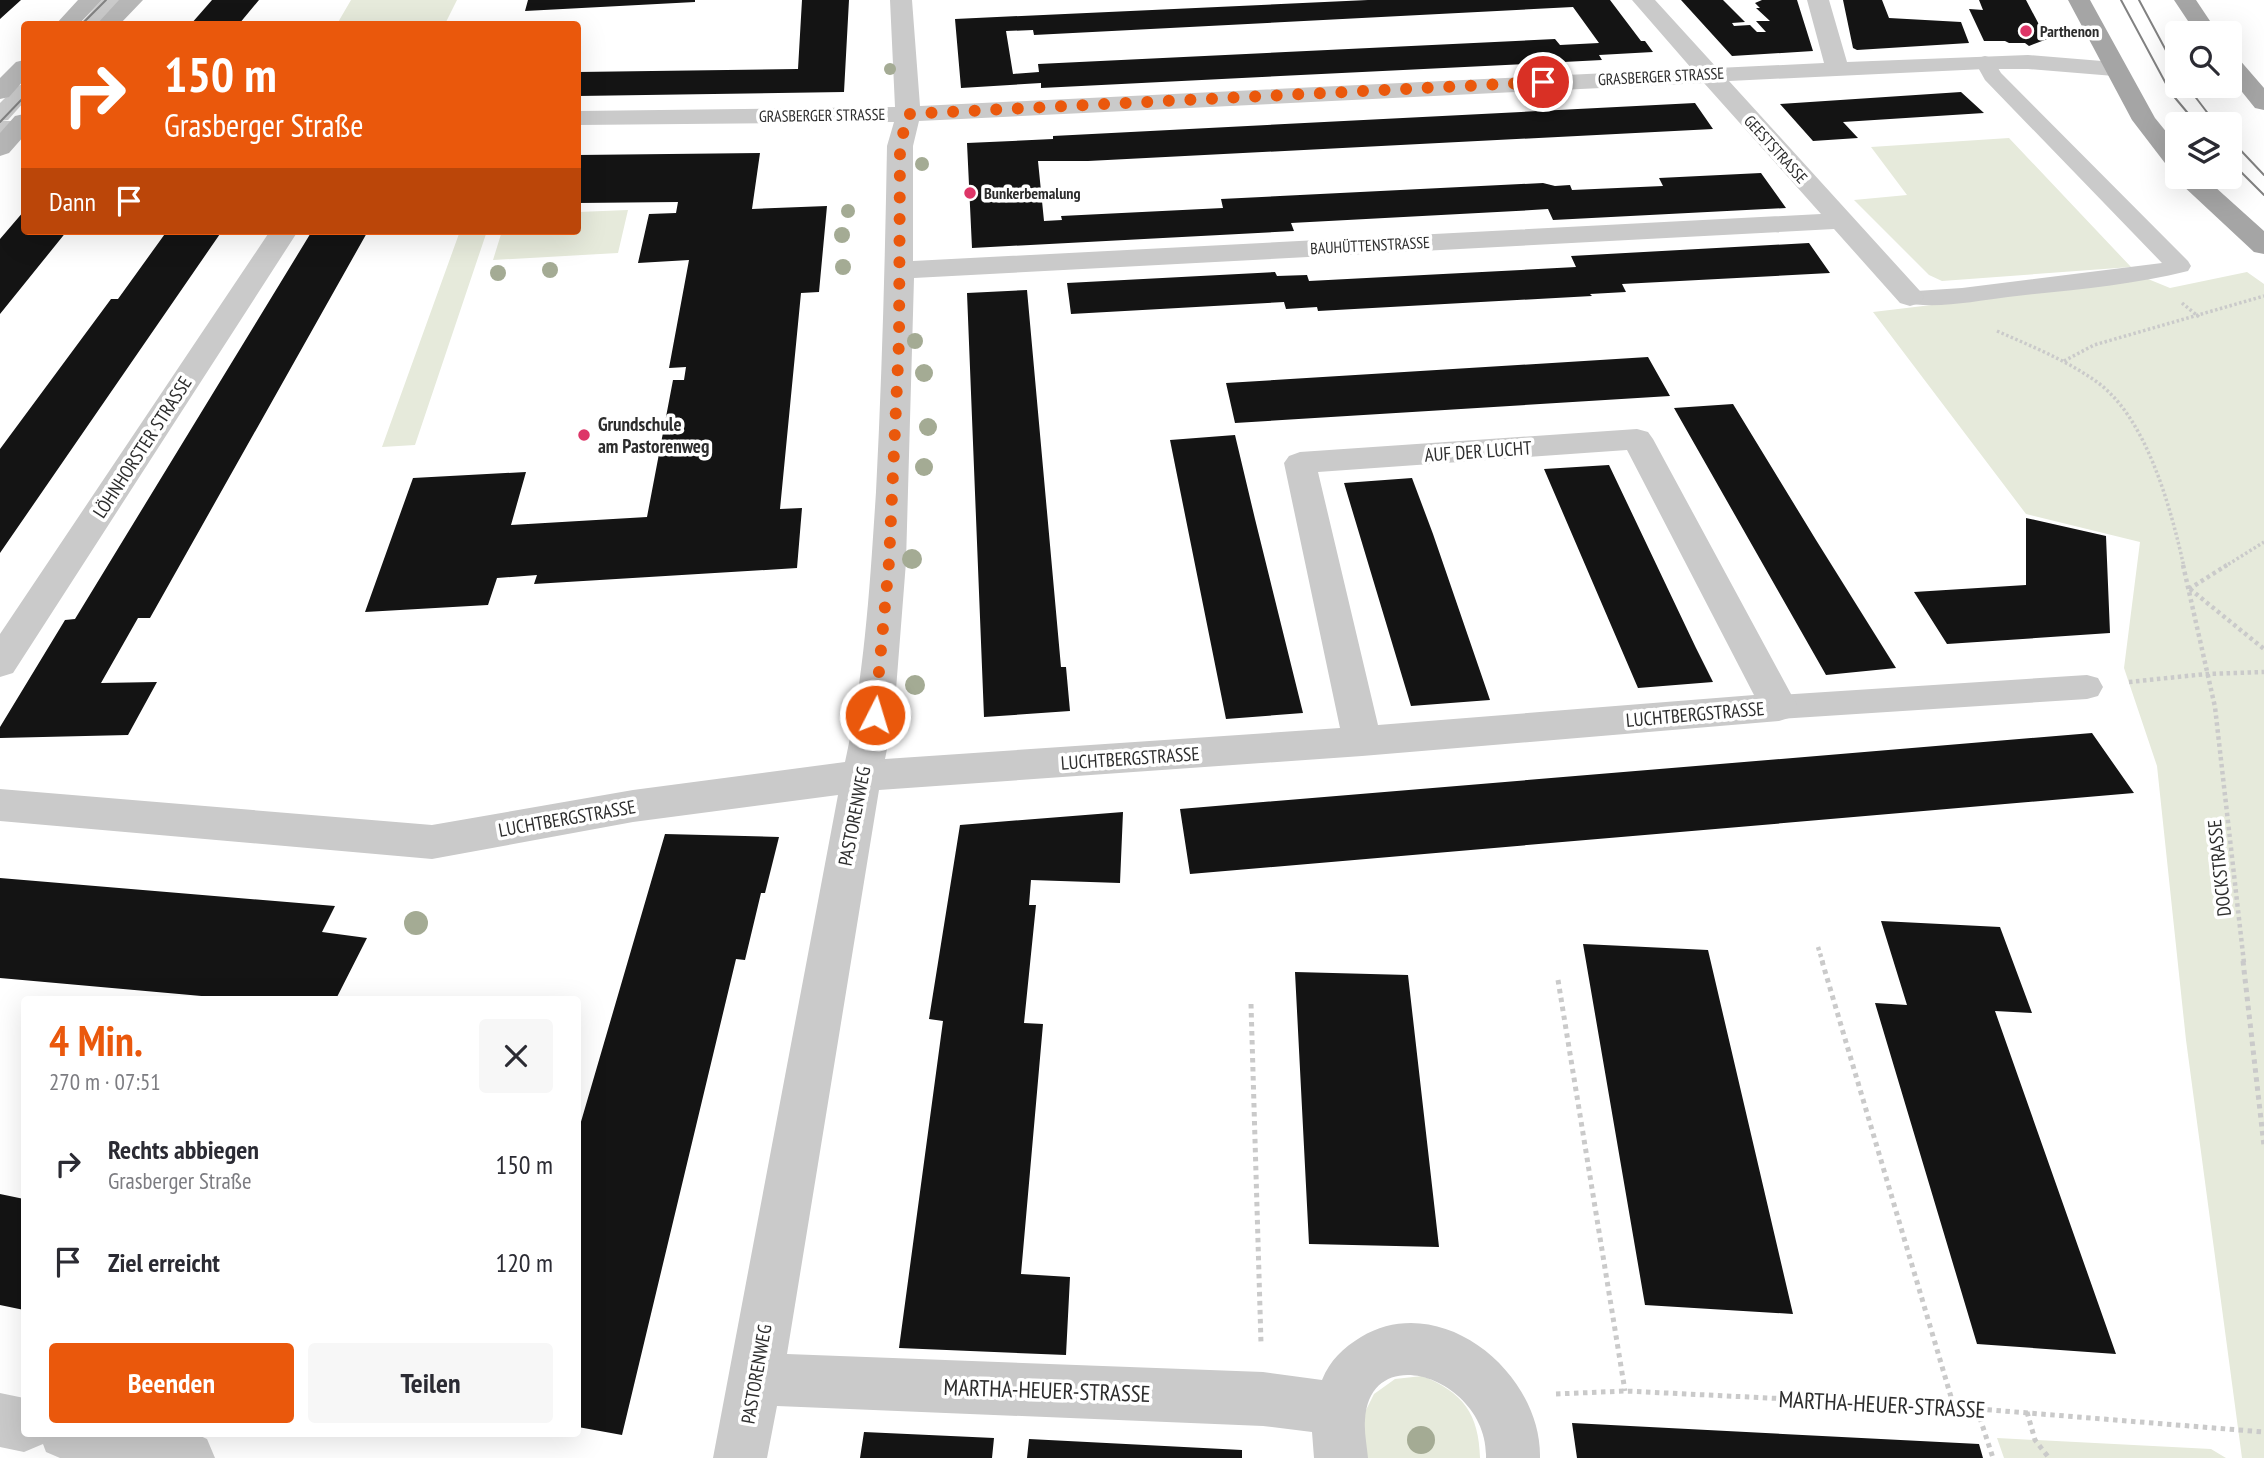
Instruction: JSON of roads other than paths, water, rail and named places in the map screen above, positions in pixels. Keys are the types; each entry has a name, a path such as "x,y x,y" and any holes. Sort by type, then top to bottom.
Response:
{"main road":[{"path":"70,21 91,0"},
{"path":"111,21 132,0"},
{"path":"2079,0 2114,69 2144,120 2165,147"},
{"path":"2185,0 2199,21"},
{"path":"0,92 21,70"},
{"path":"2242,77 2264,103"},
{"path":"0,148 14,124"},
{"path":"2202,189 2264,246"}],"street":[{"name":"PASTORENWEG","path":"740,1458 756,1380 861,776 875,715 889,562 899,341 900,146 908,114 901,0"},
{"name":"GEESTSTRASSE","path":"1643,0 1910,298"},
{"path":"1818,0 1837,68"},
{"name":"GRASBERGER STRASSE","path":"581,118 908,114 1709,73 1985,62 2028,62 2114,69"},
{"name":"BAUHÜTTENSTRASSE","path":"900,270 1840,220"},
{"name":"LÖHNHORSTER STRASSE","path":"0,663 281,235"},
{"name":"AUF DER LUCHT","path":"1362,741 1300,463 1637,439 1779,707"},
{"name":"LUCHTBERGSTRASSE","path":"0,805 432,842 633,806 861,776 1362,741 1779,707"},
{"name":"MARTHA-HEUER-STRASSE","path":"756,1380 1263,1399 1339,1433 1347,1384 1364,1364 1385,1351 1410,1347 1436,1350 1461,1362 1483,1380 1500,1404 1509,1428 1513,1458"},
{"path":"0,1420 21,1424"},
{"path":"85,1437 188,1458"}],"lane":[{"path":"92,21 113,0"},
{"path":"1910,298 1962,295 2146,274 2179,266 1992,76 1985,62"},
{"path":"14,124 21,100"},
{"name":"LUCHTBERGSTRASSE","path":"1779,707 2087,687"}],"tram line":[{"path":"85,21 106,0"},
{"path":"2121,0 2171,93 2187,112"},
{"path":"2139,0 2165,49"},
{"path":"2196,98 2207,112"},
{"path":"0,122 21,100"},
{"path":"2242,152 2264,175"},
{"path":"2242,173 2264,195"}],"place":[{"name":"Parthenon","path":"2026,31"},
{"name":"Bunkerbemalung","path":"970,193"},
{"name":"Grundschule am Pastorenweg","path":"584,435"}]}
